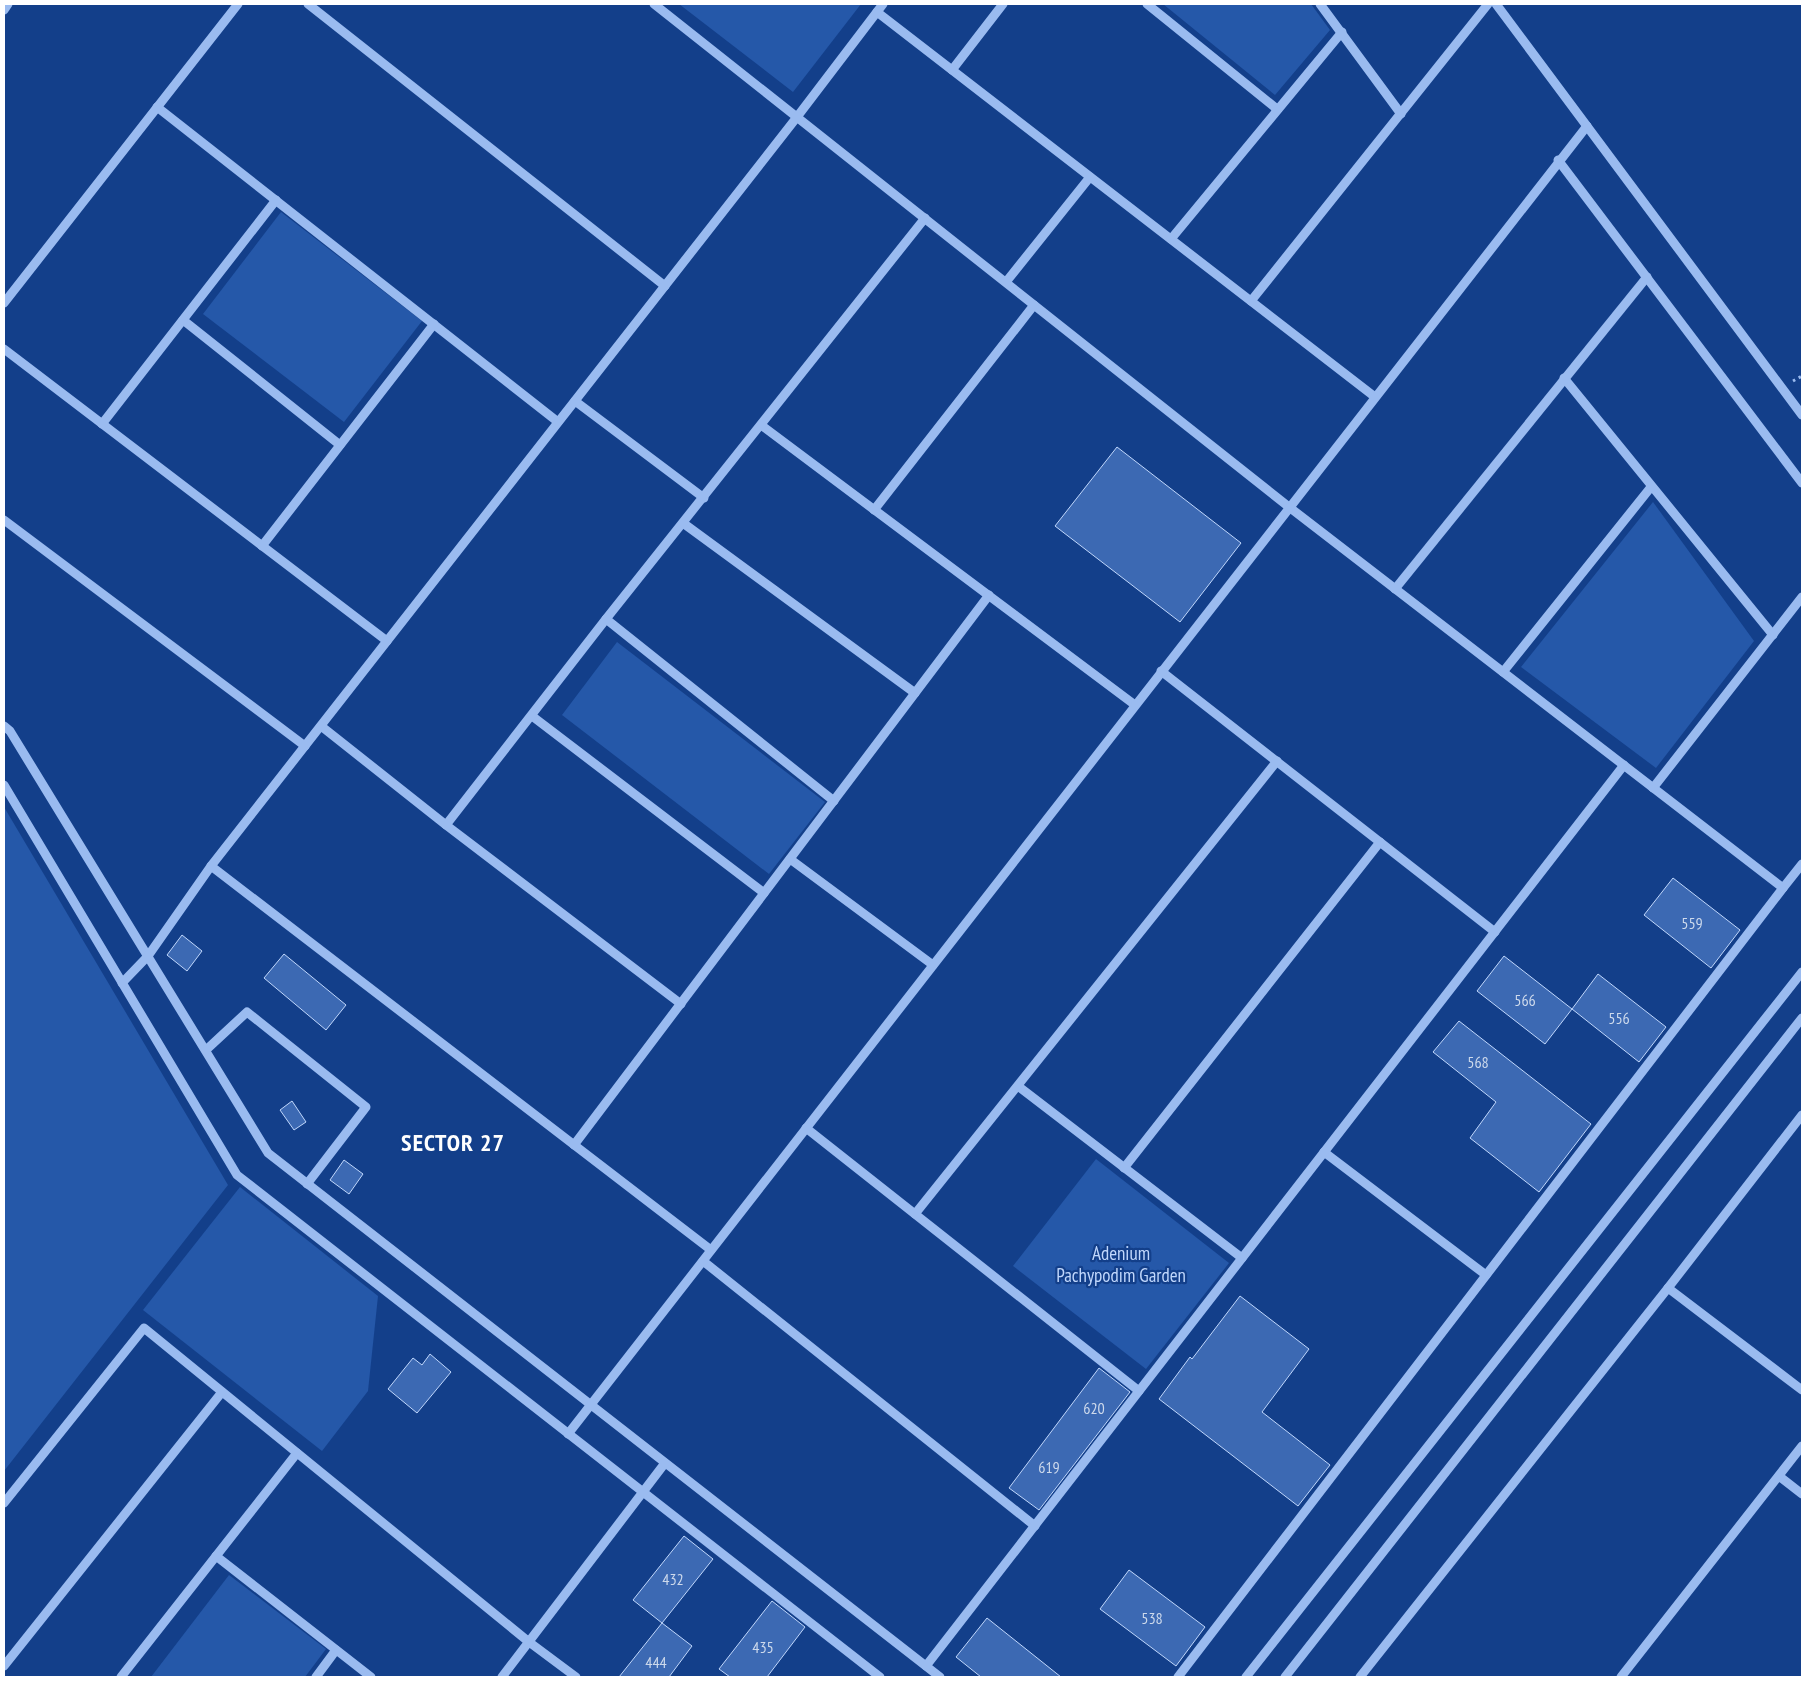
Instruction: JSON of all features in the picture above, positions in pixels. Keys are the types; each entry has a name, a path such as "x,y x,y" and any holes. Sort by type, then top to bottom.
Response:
{"street":[{"path":"4,10 8,4"},
{"path":"4,303 238,4"},
{"path":"308,4 665,286"},
{"path":"654,4 1289,507 1783,888"},
{"path":"122,983 148,956 211,866 797,117 883,4"},
{"path":"952,70 1003,4"},
{"path":"1147,4 1277,109"},
{"path":"1320,4 1401,114"},
{"path":"1251,301 1488,4"},
{"path":"1496,4 1802,415"},
{"path":"877,12 1375,397"},
{"path":"1171,239 1342,32"},
{"path":"157,107 558,422"},
{"path":"568,1434 1586,126"},
{"path":"1558,160 1802,483"},
{"path":"1006,282 1090,177"},
{"path":"102,424 276,200"},
{"path":"446,825 606,619 925,218"},
{"path":"1395,588 1647,277"},
{"path":"874,510 1034,305"},
{"path":"183,320 340,445"},
{"path":"262,546 434,324"},
{"path":"4,349 387,641"},
{"path":"1564,378 1773,635"},
{"path":"575,401 704,498"},
{"path":"761,425 1135,704"},
{"path":"1503,672 1651,487"},
{"path":"4,520 305,746"},
{"path":"683,523 915,693"},
{"path":"574,1145 989,595"},
{"path":"1653,788 1802,597"},
{"path":"606,619 834,801"},
{"path":"1161,671 1495,932"},
{"path":"532,716 764,893"},
{"path":"321,726 446,825 681,1004"},
{"path":"6,730 148,956 268,1153 940,1677"},
{"path":"915,1214 1277,762"},
{"path":"926,1666 1624,765"},
{"path":"4,785 237,1175 880,1677"},
{"path":"1124,1168 1380,842"},
{"path":"790,859 933,965"},
{"path":"1178,1677 1802,864"},
{"path":"211,866 711,1250"},
{"path":"1246,1677 1802,972"},
{"path":"206,1050 247,1012 366,1107 307,1184"},
{"path":"1285,1677 1802,1018"},
{"path":"1018,1086 1242,1258"},
{"path":"1360,1677 1668,1288 1802,1115"},
{"path":"806,1128 1140,1391"},
{"path":"1324,1152 1486,1275"},
{"path":"703,1261 1035,1526"},
{"path":"1668,1288 1802,1390"},
{"path":"4,1504 144,1328 529,1642 576,1677"},
{"path":"4,1666 222,1392"},
{"path":"1621,1677 1802,1446"},
{"path":"121,1677 297,1453"},
{"path":"502,1677 665,1463"},
{"path":"1779,1476 1802,1494"},
{"path":"216,1556 371,1677"},
{"path":"316,1677 336,1650"}],"green space":[{"path":"679,4 861,4 793,92"},
{"path":"1163,4 1311,4 1330,30 1275,95"},
{"path":"281,212 422,321 344,422 203,314"},
{"path":"1653,502 1754,641 1656,768 1521,667"},
{"path":"617,642 825,802 769,874 562,715"},
{"path":"4,807 228,1185 4,1471"},
{"name":"Adenium Pachypodim Garden","path":"1096,1159 1229,1263 1146,1369 1013,1266"},
{"path":"240,1187 378,1296 368,1391 322,1451 143,1310"},
{"path":"229,1575 326,1649 305,1677 151,1677"}],"building":[{"path":"1117,447 1241,543 1180,622 1055,526"},
{"path":"1673,878 1740,930 1711,968 1644,915"},
{"path":"182,935 202,951 187,971 167,955"},
{"path":"284,954 346,1005 326,1030 264,978"},
{"path":"1504,956 1572,1009 1545,1044 1477,991"},
{"path":"1598,974 1666,1027 1639,1062 1572,1009"},
{"path":"1459,1021 1591,1124 1539,1192 1470,1138 1496,1102 1433,1052"},
{"path":"292,1101 306,1122 294,1130 280,1110"},
{"path":"344,1160 363,1174 349,1194 330,1180"},
{"path":"1240,1296 1309,1349 1262,1412 1330,1465 1298,1506 1159,1399 1190,1357 1192,1359"},
{"path":"430,1354 451,1372 417,1413 388,1389 413,1358 422,1365"},
{"path":"1099,1368 1130,1392 1039,1510 1009,1488"},
{"path":"684,1536 713,1559 662,1623 633,1600"},
{"path":"1129,1570 1205,1627 1176,1666 1100,1609"},
{"path":"772,1601 805,1627 767,1677 730,1677 719,1669"},
{"path":"987,1618 1061,1677 981,1677 956,1657"},
{"path":"662,1623 692,1646 669,1677 619,1677"}],"district":[{"name":"SECTOR 27","path":"453,1143"}]}
